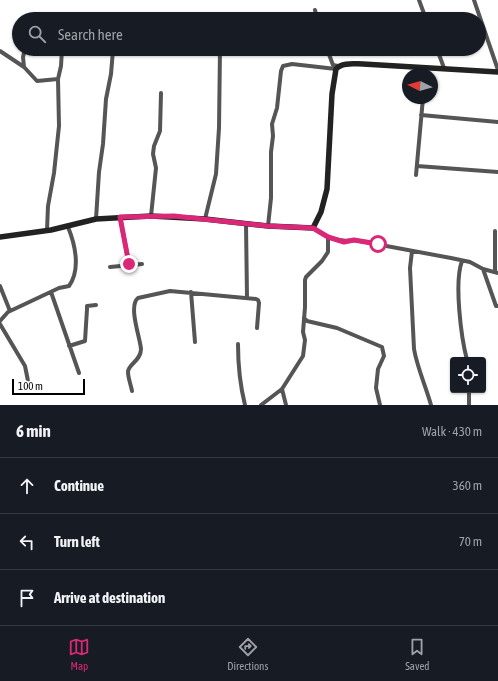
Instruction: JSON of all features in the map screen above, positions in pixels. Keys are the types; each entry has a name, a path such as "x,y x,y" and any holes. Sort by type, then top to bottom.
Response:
{"street":[{"path":"419,0 423,12"},
{"path":"474,0 478,12"},
{"path":"268,226 271,198 272,124 277,108 281,71 283,66 292,64 337,68 343,64 363,64 498,71 486,36"},
{"path":"0,51 24,67 37,81 58,79"},
{"path":"23,56 24,67"},
{"path":"47,230 48,206 54,172 59,126 58,79 62,56"},
{"path":"96,219 96,200 103,144 106,99 111,74 112,56"},
{"path":"205,219 216,174 219,128 220,56"},
{"path":"330,56 333,65 337,68"},
{"path":"440,56 444,68"},
{"path":"313,228 321,212 327,189 332,94 337,68"},
{"path":"151,216 156,168 154,150 161,124 162,94"},
{"path":"416,175 423,104"},
{"path":"422,115 498,122"},
{"path":"417,166 498,172"},
{"path":"0,237 47,230 96,219 174,216 268,226 313,228 328,237 344,242 354,240 451,258 470,262 483,269 496,272 495,231"},
{"path":"120,217 129,264"},
{"path":"246,224 247,297"},
{"path":"0,321 10,311 59,288 69,286 75,273 75,247 68,226"},
{"path":"262,405 282,389 303,356 305,340 302,332 305,280 328,252 328,237"},
{"path":"412,251 410,268 414,349 431,405"},
{"path":"462,261 459,269 458,298 467,357"},
{"path":"110,267 129,264 142,264"},
{"path":"483,269 496,306 498,306"},
{"path":"0,286 10,311"},
{"path":"132,390 128,372 129,368 136,361 141,350 133,307 135,300 138,298 170,291 247,297 258,300 257,328"},
{"path":"50,292 79,373"},
{"path":"191,292 195,342"},
{"path":"69,346 85,342 87,309 88,306 96,305"},
{"path":"304,318 307,321 337,328 382,347 384,356 378,369 376,388 380,405"},
{"path":"0,324 24,366 28,381"},
{"path":"238,344 238,367 241,390 245,405"},
{"path":"282,389 286,405"},
{"path":"469,405 470,393"}],"route":[{"path":"129,264 120,217 174,216 268,226 313,228 328,237 344,242 354,240 364,243 378,244"}]}
